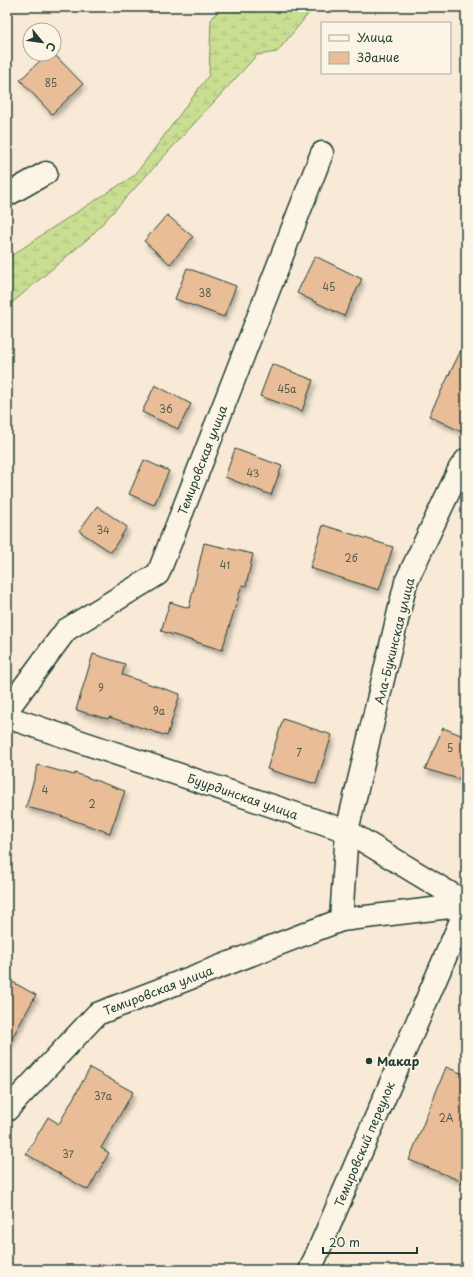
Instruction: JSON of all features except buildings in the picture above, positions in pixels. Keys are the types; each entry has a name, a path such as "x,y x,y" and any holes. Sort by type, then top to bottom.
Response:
{"street":[{"name":"Темировская улица","path":"7,710 66,630 158,574 322,153"},
{"path":"7,195 46,173"},
{"name":"Ала-Букинская улица","path":"347,832 406,582 460,468 466,460"},
{"name":"Буурдинская улица","path":"7,717 347,832 466,904"},
{"path":"341,920 347,832"},
{"name":"Темировская улица","path":"7,1110 96,1014 341,920 466,904"},
{"name":"Темировский переулок","path":"310,1270 466,909"}],"green space":[{"path":"221,7 314,7 277,52 257,55 91,236 7,307 7,259 49,230 135,175 209,75 211,20"}],"place":[{"name":"Макар","path":"369,1061"}]}
